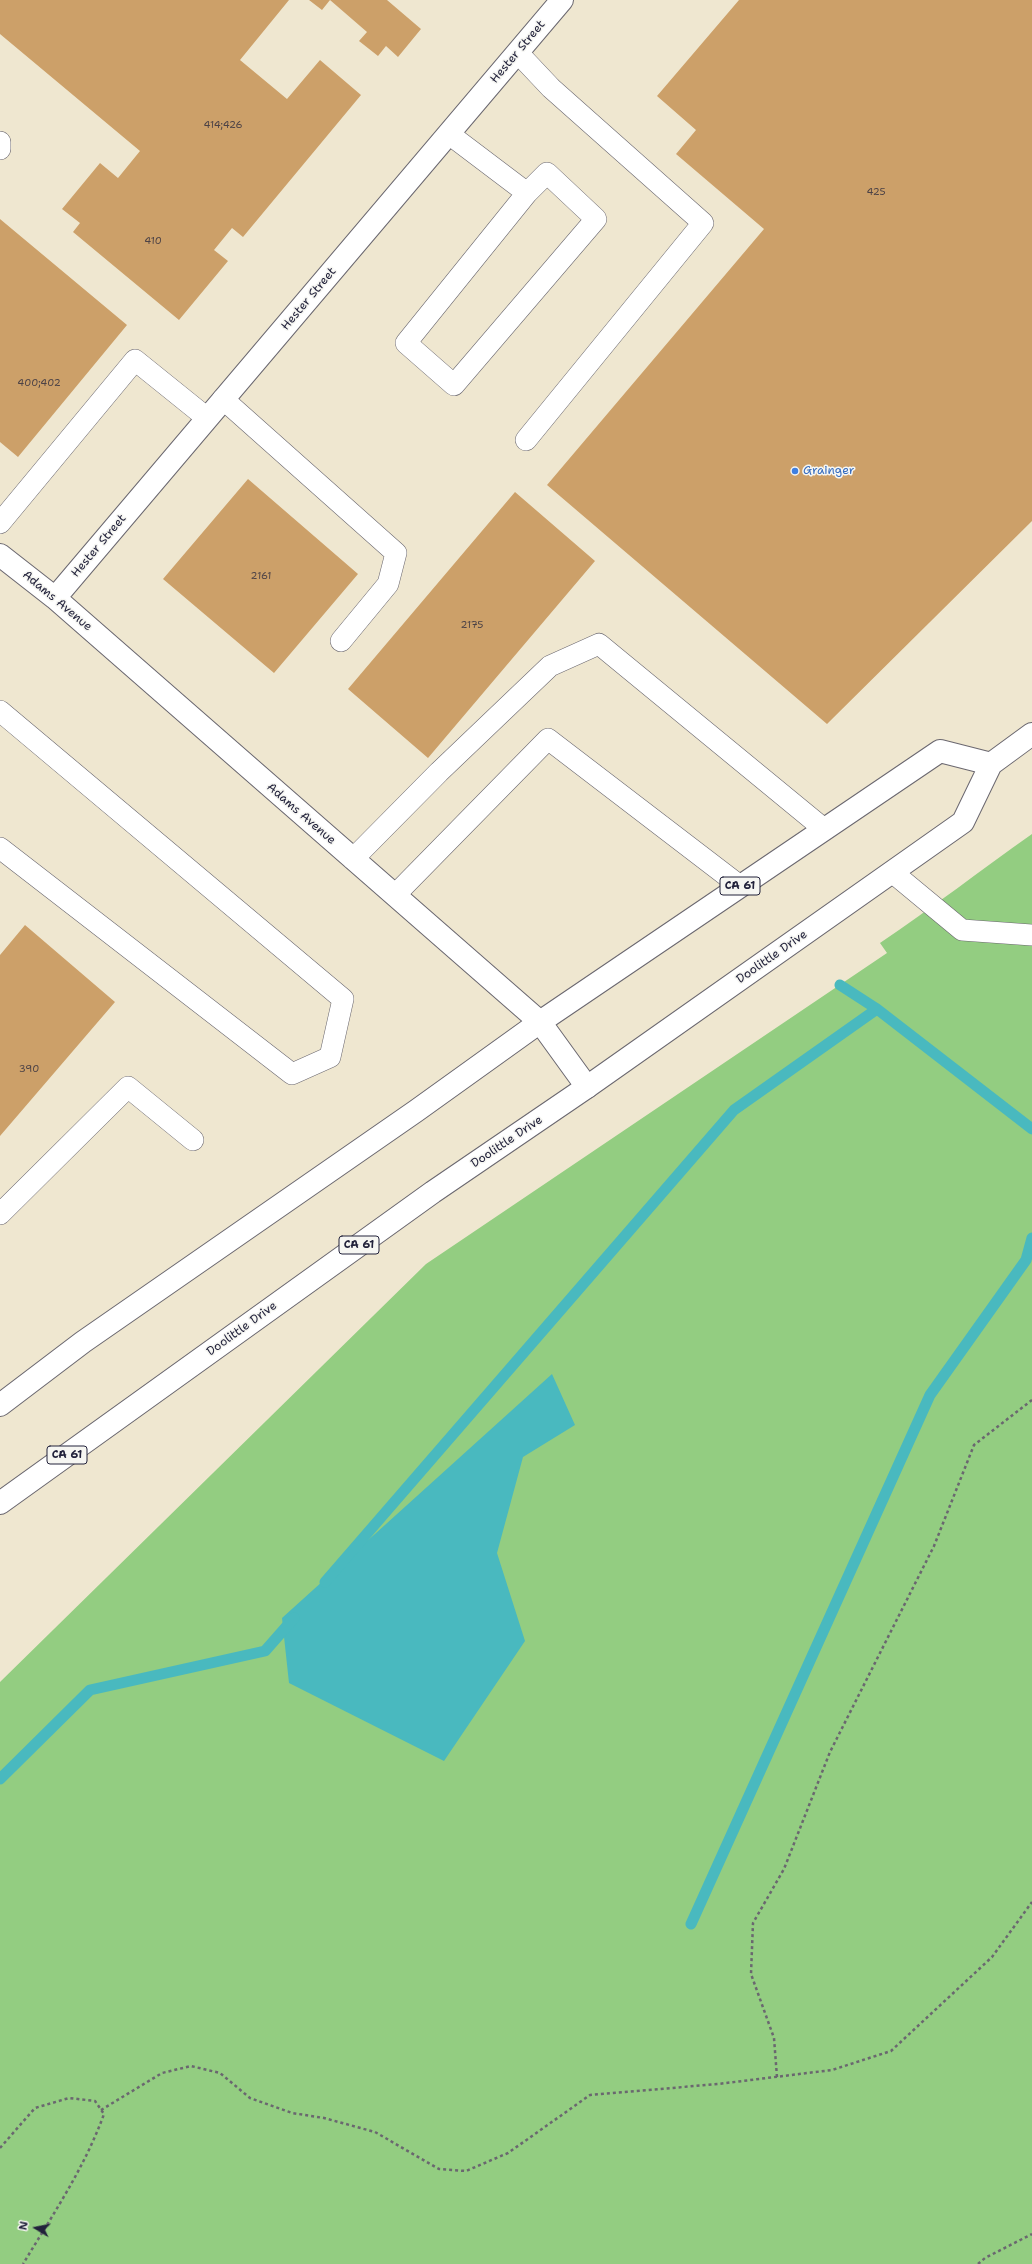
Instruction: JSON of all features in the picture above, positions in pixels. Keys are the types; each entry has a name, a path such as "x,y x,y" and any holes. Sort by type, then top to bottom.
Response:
{"main road":[{"name":"Hester Street","path":"55,598 562,0"},
{"name":"Adams Avenue","path":"0,555 55,598 540,1022 587,1087"},
{"name":"Doolittle Drive","path":"0,1503 427,1196 587,1087 963,822 991,764 1032,734"},
{"name":"CA 61","path":"0,1405 83,1342 416,1111 540,1022 940,751 991,764"}],"lane":[{"path":"518,52 551,88 703,223 526,440"},
{"path":"449,134 527,193"},
{"path":"0,142 0,149"},
{"path":"547,173 596,219 454,385 406,343 527,193 547,173"},
{"path":"0,523 135,360 207,418"},
{"path":"223,399 396,553 388,584 341,641"},
{"path":"353,859 439,772 550,666 599,644 824,829"},
{"path":"0,711 343,998 330,1057 292,1074 0,848"},
{"path":"395,895 548,739 740,886"},
{"path":"892,872 962,930 1032,935"},
{"path":"0,1214 128,1087 193,1140"}],"path":[{"path":"777,2076 774,2038 751,1974 753,1923 784,1869 830,1752 934,1546 974,1445 1032,1400"},
{"path":"101,2110 162,2073 191,2066 220,2073 250,2098 292,2113 324,2118 374,2132 439,2169 466,2171 508,2152 590,2095 832,2070 891,2051 992,1957 1032,1902"},
{"path":"0,2148 35,2108 69,2098 95,2102 104,2114 95,2137 23,2264"},
{"path":"978,2264 985,2258 1032,2234"}],"green space":[{"path":"1032,834 1032,2264 0,2264 0,1682 426,1264 887,953 880,943"}],"water":[{"path":"552,1374 575,1425 523,1457 497,1553 525,1641 444,1761 289,1683 282,1618"}],"building":[{"path":"0,0 289,0 240,60 287,99 320,60 361,95 243,237 232,228 214,250 228,261 179,320 73,232 80,223 62,209 100,163 118,178 140,151 0,34"},
{"path":"309,0 330,0 322,10"},
{"path":"330,0 387,0 421,29 398,57 386,46 378,56 359,41 367,32"},
{"path":"739,0 1032,0 1032,521 827,724 547,485 764,229 676,154 696,130 657,96"},
{"path":"0,219 127,325 18,457 0,442"},
{"path":"248,479 358,574 274,673 163,579"},
{"path":"515,492 595,561 428,758 348,689"},
{"path":"25,925 115,1002 0,1136 0,955"}],"waterway":[{"path":"840,985 877,1009"},
{"path":"325,1582 734,1110 877,1009 1032,1129"},
{"path":"691,1924 930,1395 1026,1260 1032,1238"},
{"path":"0,1779 90,1690 265,1651 294,1618"}],"place":[{"name":"Grainger","path":"795,471"}]}
